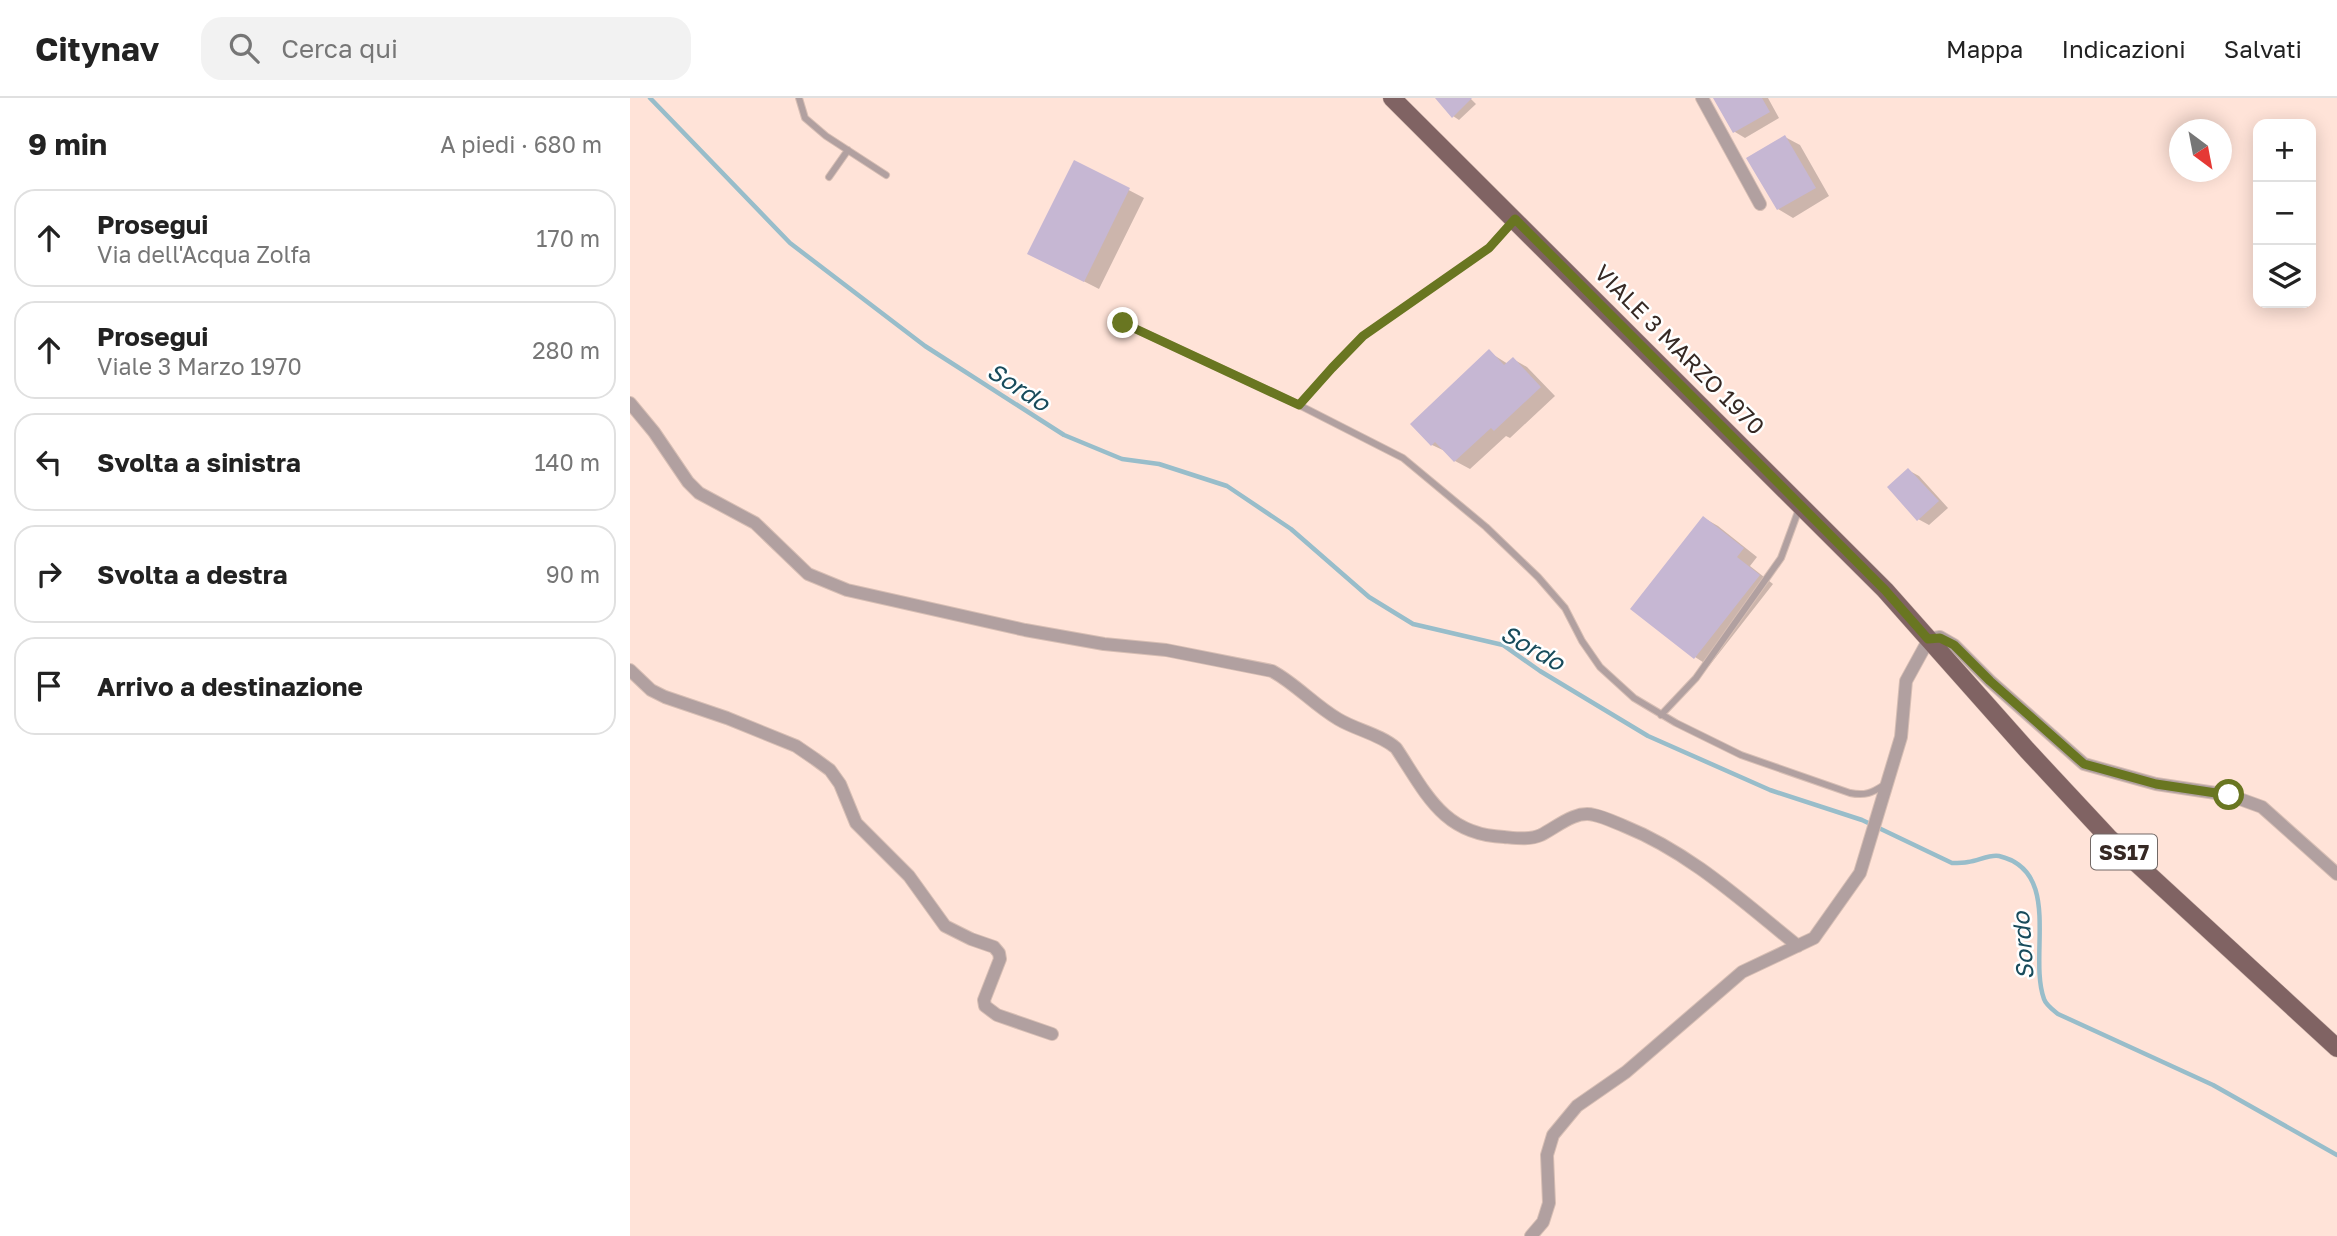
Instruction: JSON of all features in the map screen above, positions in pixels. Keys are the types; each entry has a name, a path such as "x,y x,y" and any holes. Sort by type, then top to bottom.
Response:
{"main road":[{"name":"VIALE 3 MARZO 1970","path":"1392,98 1801,505 1885,590 1928,639"},
{"name":"SS17","path":"1928,639 2108,837 2337,1048"}],"street":[{"path":"1702,98 1760,204"},
{"path":"630,403 699,493 755,523 808,575 847,590 1025,630 1104,644 1166,650 1272,671 1336,718 1389,742 1396,748 1435,806 1458,826 1494,837 1524,838 1538,836 1584,813 1595,815 1650,836 1699,866 1798,946"},
{"path":"1531,1236 1543,1222 1549,1203 1547,1155 1553,1135 1577,1106 1626,1072 1742,972 1814,938 1860,873 1901,737 1906,681 1928,639 1940,638 1954,645 1990,681 2084,764 2156,784 2229,795 2262,807 2337,874"},
{"path":"630,670 651,690 796,746 830,770 840,784 856,823 909,876 945,926 994,947 999,953 1000,959 984,1000 985,1006 997,1015 1052,1034"}],"lane":[{"path":"799,98 805,118 826,136 886,175"},
{"path":"829,177 848,150"},
{"path":"1299,405 1363,336 1489,248 1515,219"},
{"path":"1123,323 1299,405 1403,458 1486,527 1538,577 1565,608 1582,641 1600,667 1634,698 1661,715 1741,755 1850,793 1871,793 1888,781"},
{"path":"1661,715 1696,678 1782,558 1801,505"}],"building":[{"path":"1435,98 1472,98 1452,118"},
{"path":"1713,98 1762,98 1770,112 1733,133"},
{"path":"1785,135 1816,188 1777,210 1746,158"},
{"path":"1074,160 1130,188 1084,282 1027,254"},
{"path":"1489,349 1504,365 1513,357 1541,387 1494,431 1491,428 1454,462 1435,442 1431,446 1410,424"},
{"path":"1908,468 1939,501 1917,521 1887,487"},
{"path":"1703,516 1744,548 1737,557 1760,575 1694,659 1630,609"}],"waterway":[{"name":"Sordo","path":"650,98 790,243 925,346 1064,435 1122,459 1159,464 1227,486 1291,529 1369,597 1413,624 1503,645 1540,671 1648,736 1770,790 1862,820 1952,863 1999,856 2019,865 2031,878 2037,896 2040,981 2044,999 2050,1007 2058,1014 2213,1085 2337,1155"}],"route":[{"path":"1123,323 1299,405 1363,336 1489,248 1515,219 1885,590 1928,639 1940,638 1954,645 1990,681 2084,764 2156,784 2229,795"}]}
